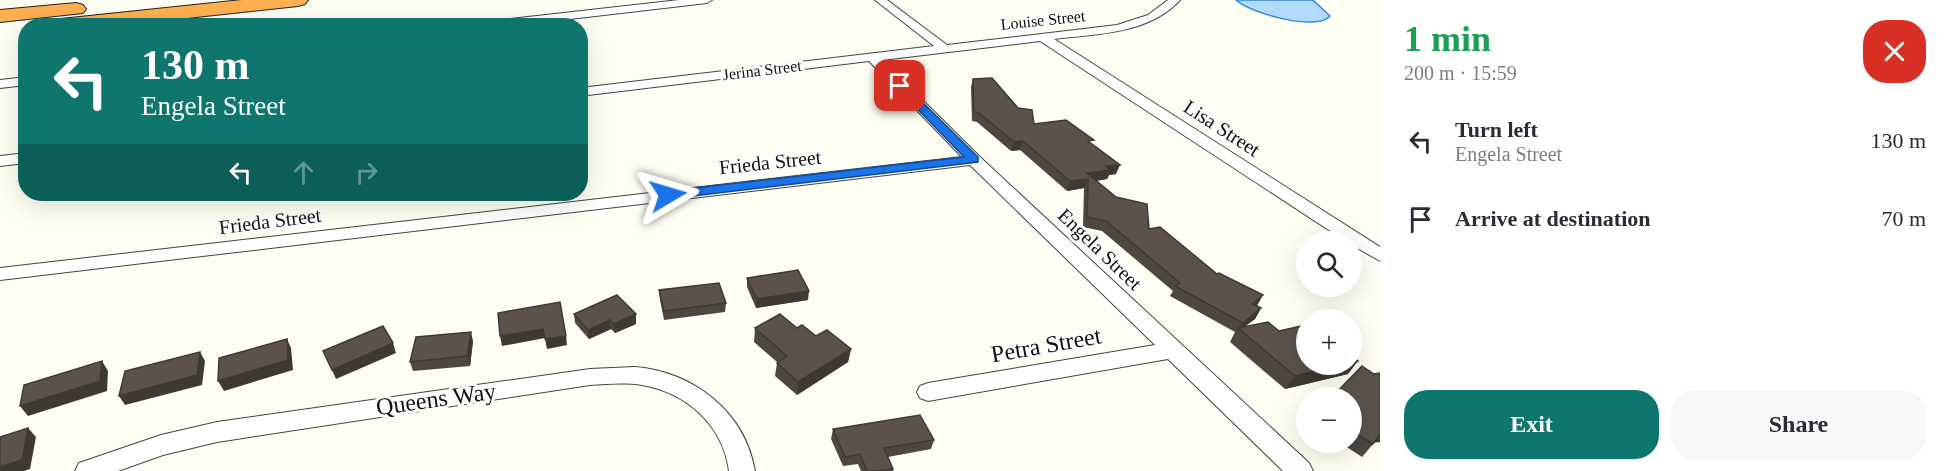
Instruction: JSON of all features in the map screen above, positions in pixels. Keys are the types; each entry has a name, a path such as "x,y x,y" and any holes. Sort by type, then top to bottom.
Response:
{"highway":[{"path":"0,16 167,0"},
{"path":"127,18 298,0"},
{"path":"0,31 18,29"}],"street":[{"path":"547,18 708,0"},
{"path":"880,0 944,48"},
{"name":"Louise Street","path":"944,48 1098,31 1137,23 1152,17 1175,0"},
{"name":"Lisa Street","path":"1041,36 1380,255"},
{"name":"Jerina Street","path":"588,91 944,48"},
{"name":"Engela Street","path":"871,56 974,160 1300,471"},
{"path":"0,84 18,82"},
{"path":"0,161 18,159"},
{"name":"Frieda Street","path":"0,274 974,160"},
{"name":"Petra Street","path":"928,392 1173,350"},
{"name":"Queens Way","path":"88,471 161,445 217,432 590,377 640,376 677,386 731,430 742,460 742,471"}],"water":[{"path":"1236,0 1313,0 1330,16 1312,22 1283,19 1255,10"}],"building":[{"path":"992,78 1018,108 1032,110 1034,124 1066,120 1094,140 1088,141 1120,165 1106,166 1111,170 1087,173 1116,197 1147,204 1149,229 1160,227 1217,274 1263,295 1252,304 1261,308 1243,323 1175,286 1180,283 1106,221 1087,217 1088,179 1070,181 1023,141 1014,142 979,113 974,112 973,79"},
{"path":"798,270 809,291 757,299 747,278"},
{"path":"719,283 726,303 664,311 659,290"},
{"path":"617,295 636,314 614,324 610,320 588,330 574,314"},
{"path":"560,302 566,336 545,339 543,329 500,336 498,313"},
{"path":"780,314 797,328 802,325 816,336 827,330 851,349 798,382 777,363 787,356 755,328"},
{"path":"1268,322 1279,331 1296,327 1296,375 1299,375 1295,376 1238,328"},
{"path":"383,326 393,343 332,370 323,351"},
{"path":"471,332 467,356 410,362 416,337"},
{"path":"287,339 288,360 218,381 219,358"},
{"path":"200,352 197,375 119,396 125,371"},
{"path":"102,361 100,381 20,406 24,385"},
{"path":"1362,366 1374,374 1380,373 1380,434 1373,444 1362,437 1362,387 1342,387 1353,375 1362,375"},
{"path":"920,415 934,440 884,448 893,469 867,471 860,454 845,457 833,429"},
{"path":"28,428 22,460 0,467 0,437"}],"route":[{"path":"668,195 974,160 900,86"}]}
